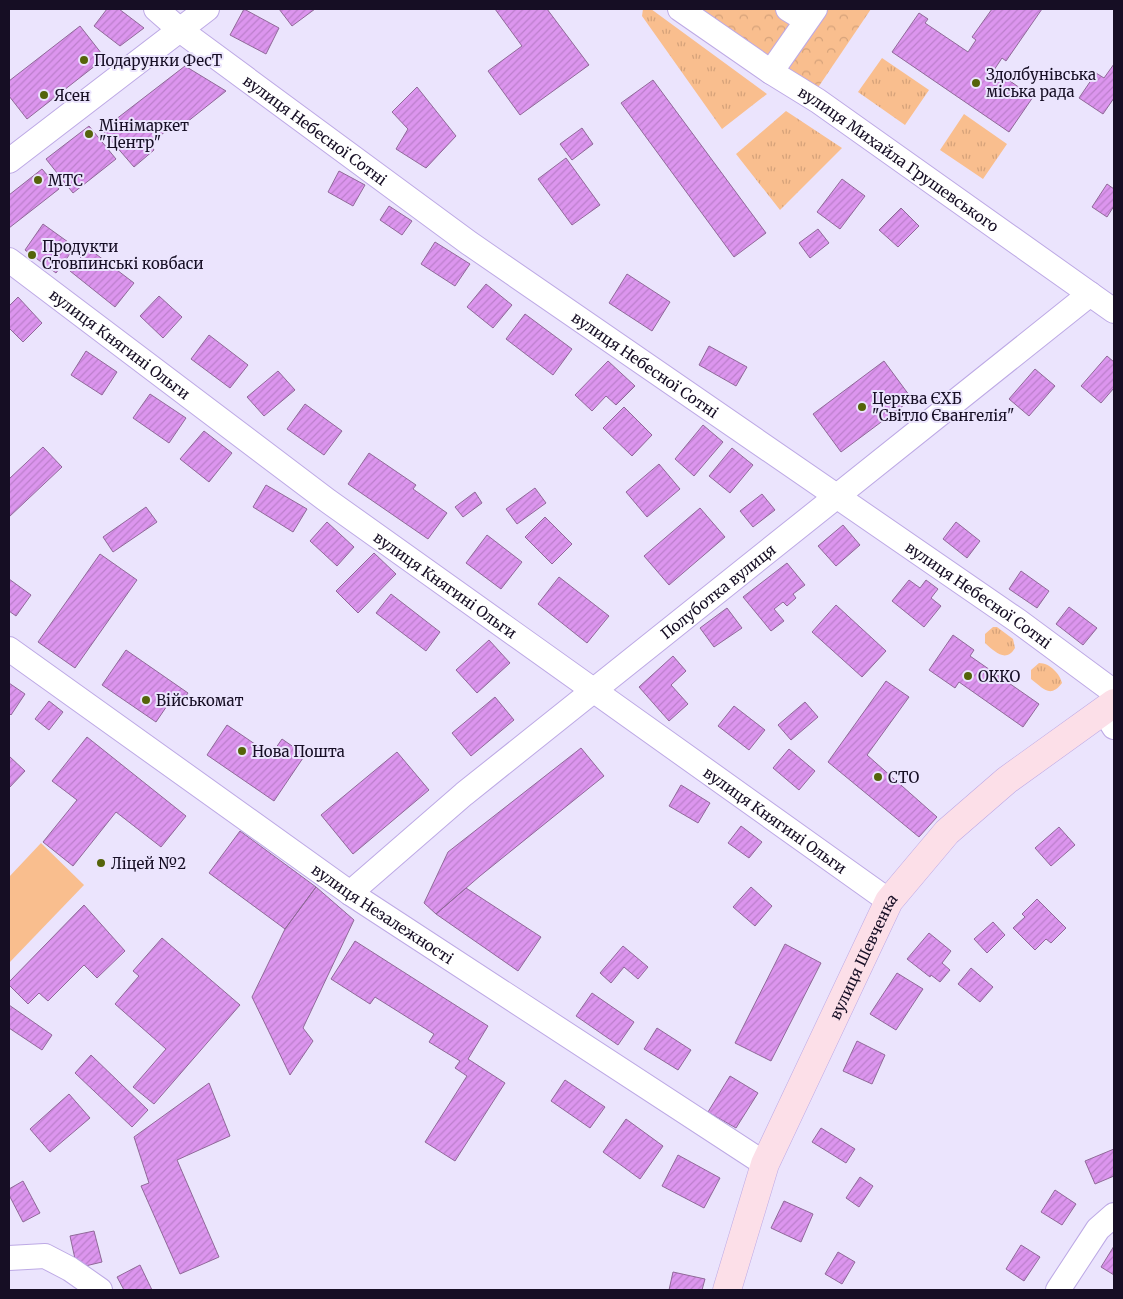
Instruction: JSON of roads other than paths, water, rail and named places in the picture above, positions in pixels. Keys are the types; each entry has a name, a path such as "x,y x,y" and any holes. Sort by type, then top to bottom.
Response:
{"main road":[{"name":"вулиця Шевченка","path":"727,1290 765,1164 889,902 947,832 1007,780 1112,708"}],"street":[{"path":"9,148 173,17 207,9"},
{"name":"вулиця Михайла Грушевського","path":"680,9 771,72 818,101 1114,311"},
{"path":"771,72 803,13"},
{"path":"9,161 173,17"},
{"name":"вулиця Небесної Сотні","path":"173,17 469,243 1018,621 1112,708"},
{"name":"вулиця Княгині Ольги","path":"9,260 328,501 889,902"},
{"name":"Полуботка вулиця","path":"350,893 464,794 1090,294"},
{"name":"вулиця Незалежності","path":"9,649 350,893 765,1164"},
{"path":"1058,1290 1098,1229 1114,1216"},
{"path":"9,1258 45,1256 70,1269 100,1290"}],"place":[{"name":"Подарунки ФесТ","path":"84,60"},
{"name":"Здолбунівська міська рада","path":"976,83"},
{"name":"Ясен","path":"44,95"},
{"name":"Мінімаркет \"Центр\"","path":"89,134"},
{"name":"MTC","path":"38,180"},
{"name":"Продукти Стовпинські ковбаси","path":"32,255"},
{"name":"Церква ЄХБ \"Світло Євангелія\"","path":"862,407"},
{"name":"ОККО","path":"968,676"},
{"name":"Вiйськомат","path":"146,700"},
{"name":"Нова Пошта","path":"242,751"},
{"name":"СТО","path":"878,777"},
{"name":"Ліцей №2","path":"101,863"}]}
